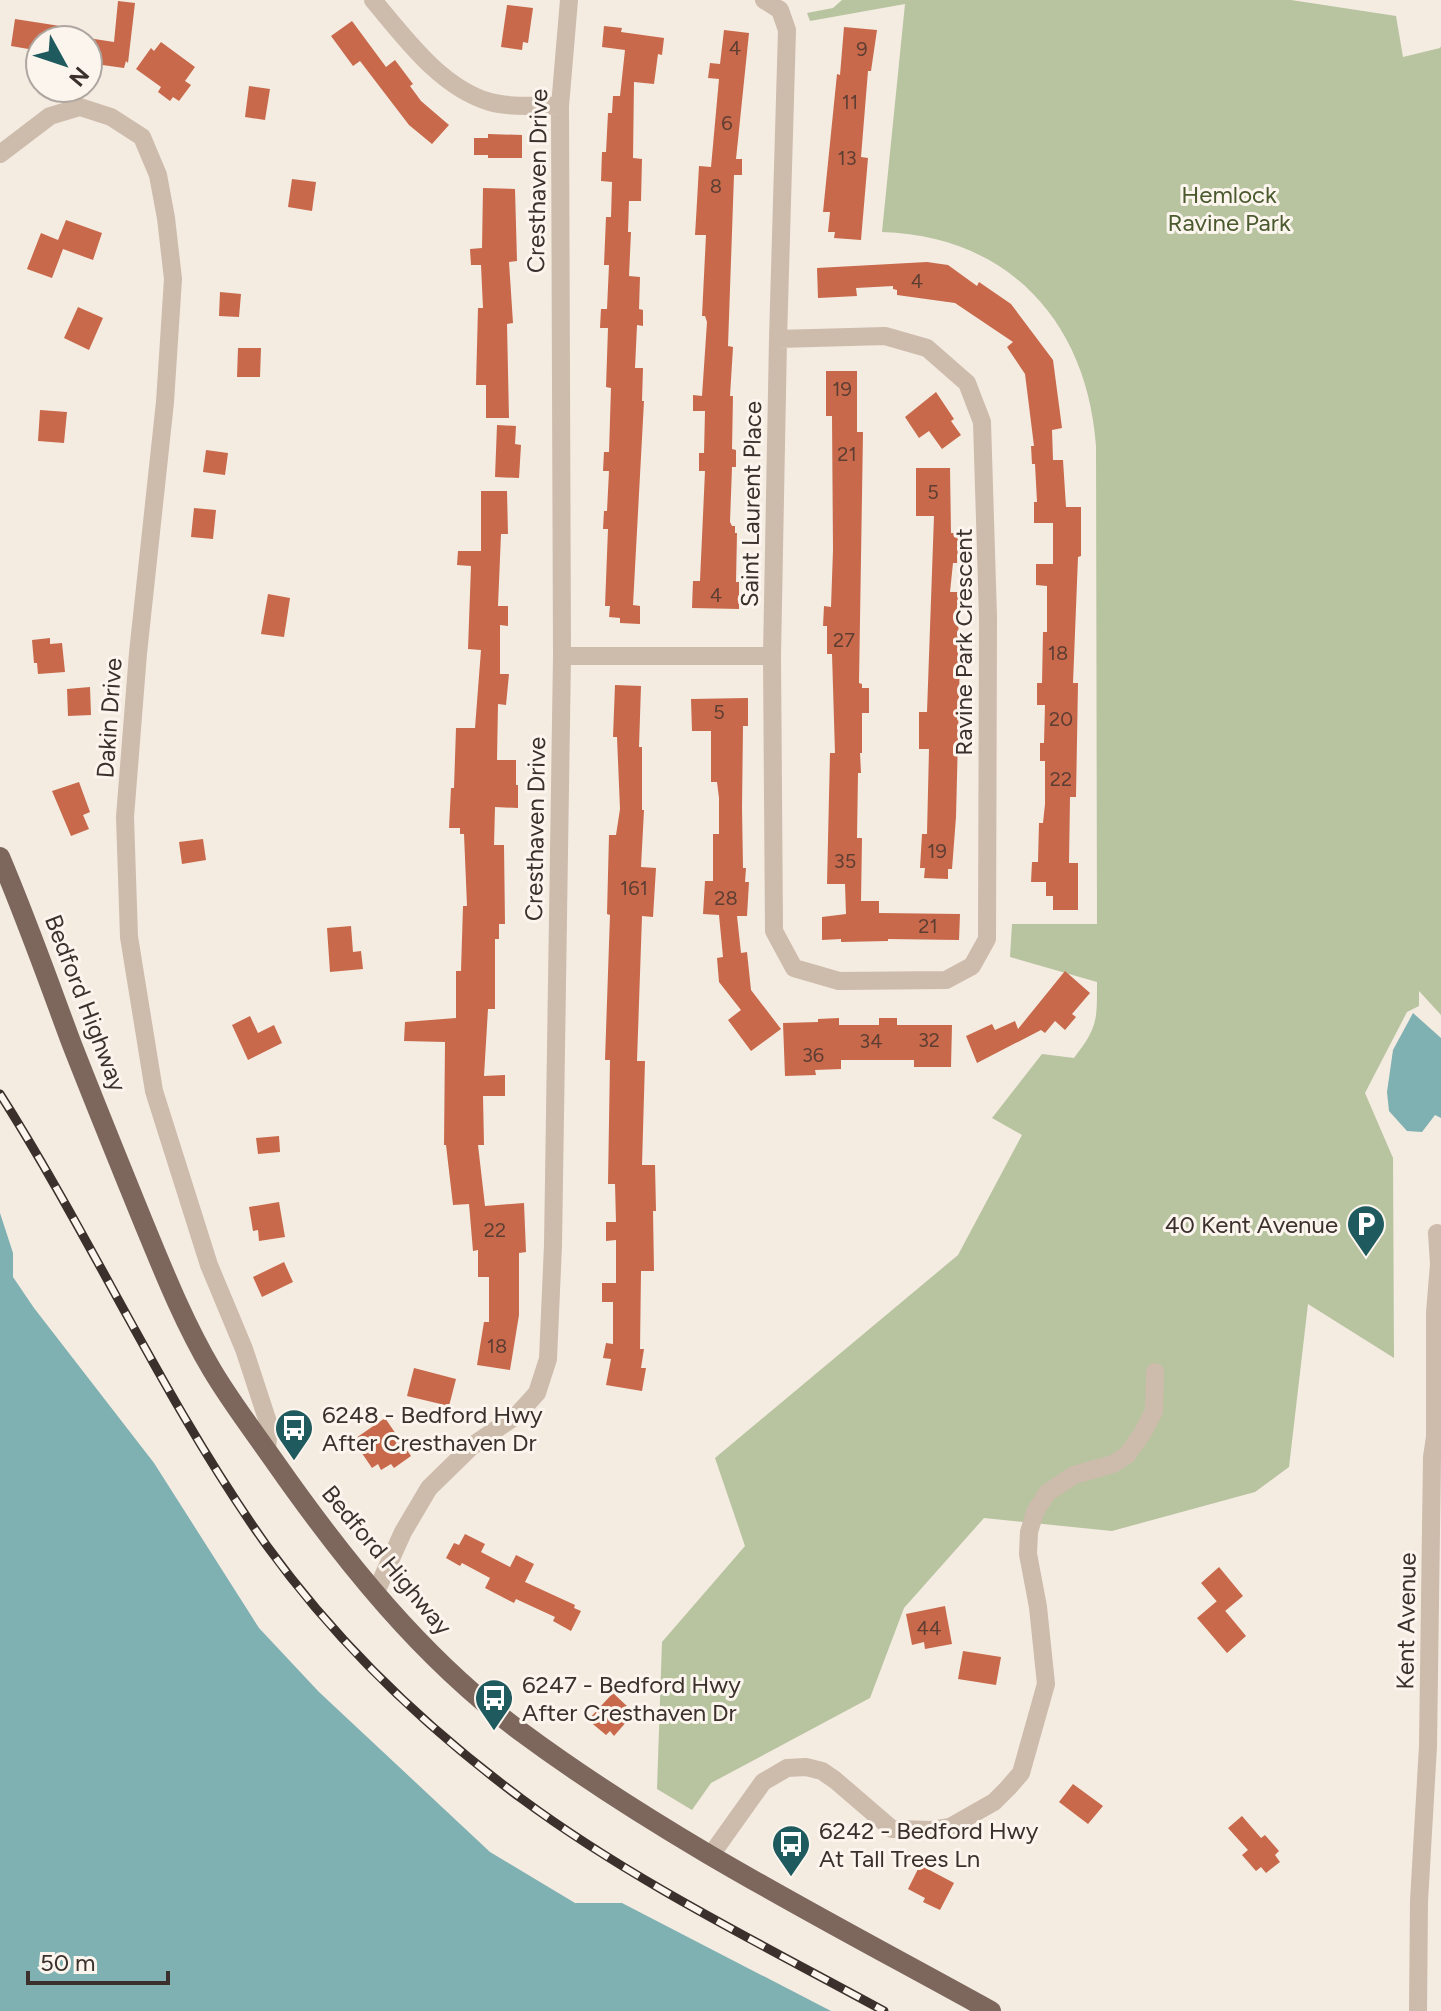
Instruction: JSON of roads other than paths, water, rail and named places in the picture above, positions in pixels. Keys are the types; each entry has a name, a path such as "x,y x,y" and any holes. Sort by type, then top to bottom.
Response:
{"main road":[{"name":"Bedford Highway","path":"0,857 171,1290 212,1370 316,1520 375,1594 419,1642 473,1693 519,1730 605,1789 711,1855 991,2011"}],"street":[{"path":"373,0 404,37 458,89 493,103 560,106"},
{"name":"Cresthaven Drive","path":"375,1594 403,1532 429,1488 472,1446 517,1415 537,1393 548,1359 553,1245 562,656 560,106 569,0"},
{"name":"Saint Laurent Place","path":"764,0 780,10 787,30 772,656 774,931 794,968 839,981"},
{"name":"Dakin Drive","path":"0,154 50,116 80,107 111,117 142,137 158,175 173,279 165,402 139,638 125,817 129,937 154,1091 209,1265 244,1349 269,1425 267,1450"},
{"name":"Ravine Park Crescent","path":"778,339 885,336 927,348 967,383 982,422 988,617 987,939 972,966 946,980 839,981"},
{"path":"562,656 772,656"},
{"name":"Kent Avenue","path":"1418,2011 1419,1901 1428,1746 1435,1313 1439,1264 1437,1233"},
{"path":"711,1855 763,1782 787,1768 806,1767 822,1771 892,1829 950,1827 994,1802 1008,1788 1021,1773 1046,1684 1038,1607 1028,1554 1029,1532 1035,1512 1047,1493 1074,1475 1113,1464 1127,1455 1154,1411 1155,1372"}],"water":[{"path":"1413,1013 1441,1038 1441,1118 1435,1115 1422,1132 1407,1131 1389,1111 1387,1092 1393,1050"},
{"path":"0,1213 13,1253 13,1277 154,1463 259,1628 319,1692 490,1852 575,1903 622,1903 831,2011 0,2011"}],"railway":[{"path":"0,1094 230,1492 294,1582 353,1650 451,1743 564,1829 653,1885 884,2011"}],"place":[{"name":"40 Kent Avenue","path":"1366,1258"},
{"name":"6248 - Bedford Hwy After Cresthaven Dr","path":"294,1462"},
{"name":"6247 - Bedford Hwy After Cresthaven Dr","path":"494,1732"},
{"name":"6242 - Bedford Hwy At Tall Trees Ln","path":"791,1878"}],"park label":[{"name":"Hemlock Ravine Park","path":"1229,208"}]}
